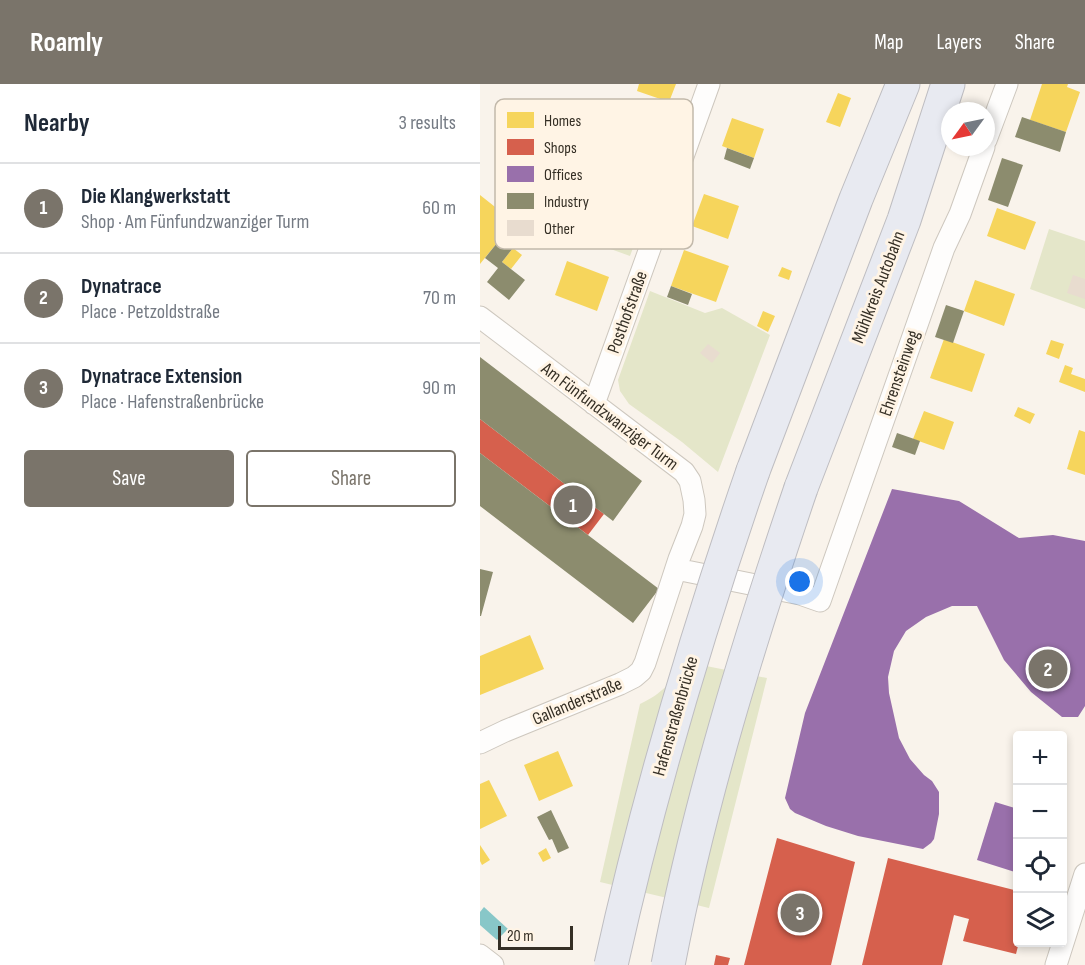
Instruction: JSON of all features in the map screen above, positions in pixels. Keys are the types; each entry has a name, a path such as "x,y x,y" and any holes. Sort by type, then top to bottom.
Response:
{"highway":[{"name":"Hafenstraßenbrücke","path":"611,965 665,749 717,575 753,471 856,199 903,84"},
{"name":"Mühlkreis Autobahn","path":"668,965 679,909 720,750 751,642 801,488 904,220 948,84"}],"street":[{"name":"Posthofstraße","path":"693,129 709,84"},
{"path":"995,116 1007,84"},
{"name":"Ehrensteinweg","path":"676,569 800,594 820,601 944,248 960,214 981,156"},
{"name":"Posthofstraße","path":"594,404 650,249"},
{"name":"Am Fünfundzwanziger Turm","path":"480,317 684,472 690,481 694,514 692,526 676,569"},
{"name":"Gallanderstraße","path":"480,743 620,684 641,671 656,633 676,569"},
{"path":"1056,965 1085,874"},
{"path":"480,955 493,965"}],"green space":[{"path":"1049,229 1085,241 1085,309 1030,289"},
{"path":"611,249 633,249 630,256"},
{"path":"650,291 705,313 722,308 770,335 718,472 682,442 629,404 620,391 618,380"},
{"path":"686,662 767,678 709,908 600,882 640,704 666,686"}],"water":[{"path":"484,907 508,929 497,940 480,925 480,912"}],"building: Homes":[{"path":"639,84 676,84 670,99 660,99 637,91"},
{"path":"1042,84 1068,84 1067,87 1080,92 1066,132 1030,120"},
{"path":"838,93 851,98 840,127 826,122"},
{"path":"732,118 764,129 754,158 722,146"},
{"path":"704,194 739,206 728,239 693,226"},
{"path":"480,195 495,207 495,245 480,264"},
{"path":"997,208 1036,222 1025,250 987,236"},
{"path":"512,249 522,255 511,269 502,262"},
{"path":"684,250 729,266 716,302 671,286"},
{"path":"567,261 609,277 597,311 555,295"},
{"path":"782,267 792,271 789,280 778,276"},
{"path":"975,280 1015,294 1004,326 964,311"},
{"path":"763,311 775,316 768,332 757,326"},
{"path":"944,339 985,354 972,392 930,378"},
{"path":"1051,340 1064,344 1059,359 1046,354"},
{"path":"1065,365 1073,368 1071,374 1085,379 1085,392 1059,382"},
{"path":"1018,407 1035,414 1030,424 1014,416"},
{"path":"924,411 954,422 944,450 913,439"},
{"path":"1079,430 1085,432 1085,475 1067,469"},
{"path":"530,635 544,669 480,695 480,656"},
{"path":"558,751 573,786 539,801 524,765"},
{"path":"489,780 507,816 480,829 480,784"},
{"path":"480,845 490,860 482,865 480,861"},
{"path":"546,848 551,858 543,862 538,853"}],"building: Shops":[{"path":"480,419 604,514 588,535 480,453"},
{"path":"777,838 855,862 831,965 744,965"},
{"path":"888,858 1013,890 1013,947 1018,947 1016,954 963,941 969,919 954,915 942,965 862,965"},
{"path":"716,955 730,958 728,965 714,965"}],"building: Offices":[{"path":"892,489 959,501 1019,538 1053,535 1085,541 1085,706 1078,717 1062,717 1031,692 1004,660 977,606 952,606 926,617 906,631 894,651 888,677 889,693 899,738 910,759 932,781 939,792 939,814 934,839 923,849 858,836 826,826 795,813 790,809 785,798 805,713"},
{"path":"995,802 1013,807 1013,871 977,860"}],"building: Industry":[{"path":"1022,117 1066,132 1060,152 1015,137"},
{"path":"727,148 754,158 750,169 724,159"},
{"path":"1002,158 1023,165 1008,207 988,200"},
{"path":"495,246 495,249 512,249 502,262 525,280 509,300 487,282 498,268 485,258"},
{"path":"671,286 692,294 688,305 667,297"},
{"path":"946,305 964,311 953,343 935,337"},
{"path":"480,357 642,481 613,521 480,419"},
{"path":"897,433 920,441 915,455 892,447"},
{"path":"480,453 659,589 633,623 480,506"},
{"path":"480,569 493,572 481,616 480,616"},
{"path":"551,810 569,848 558,853 552,839 549,840 537,817"}],"building: Other":[{"path":"1073,275 1085,279 1085,299 1067,293"},
{"path":"708,344 720,353 712,363 700,353"}],"place":[{"name":"Die Klangwerkstatt","path":"573,505"},
{"name":"Dynatrace","path":"1048,669"},
{"name":"Dynatrace Extension","path":"800,913"}]}
